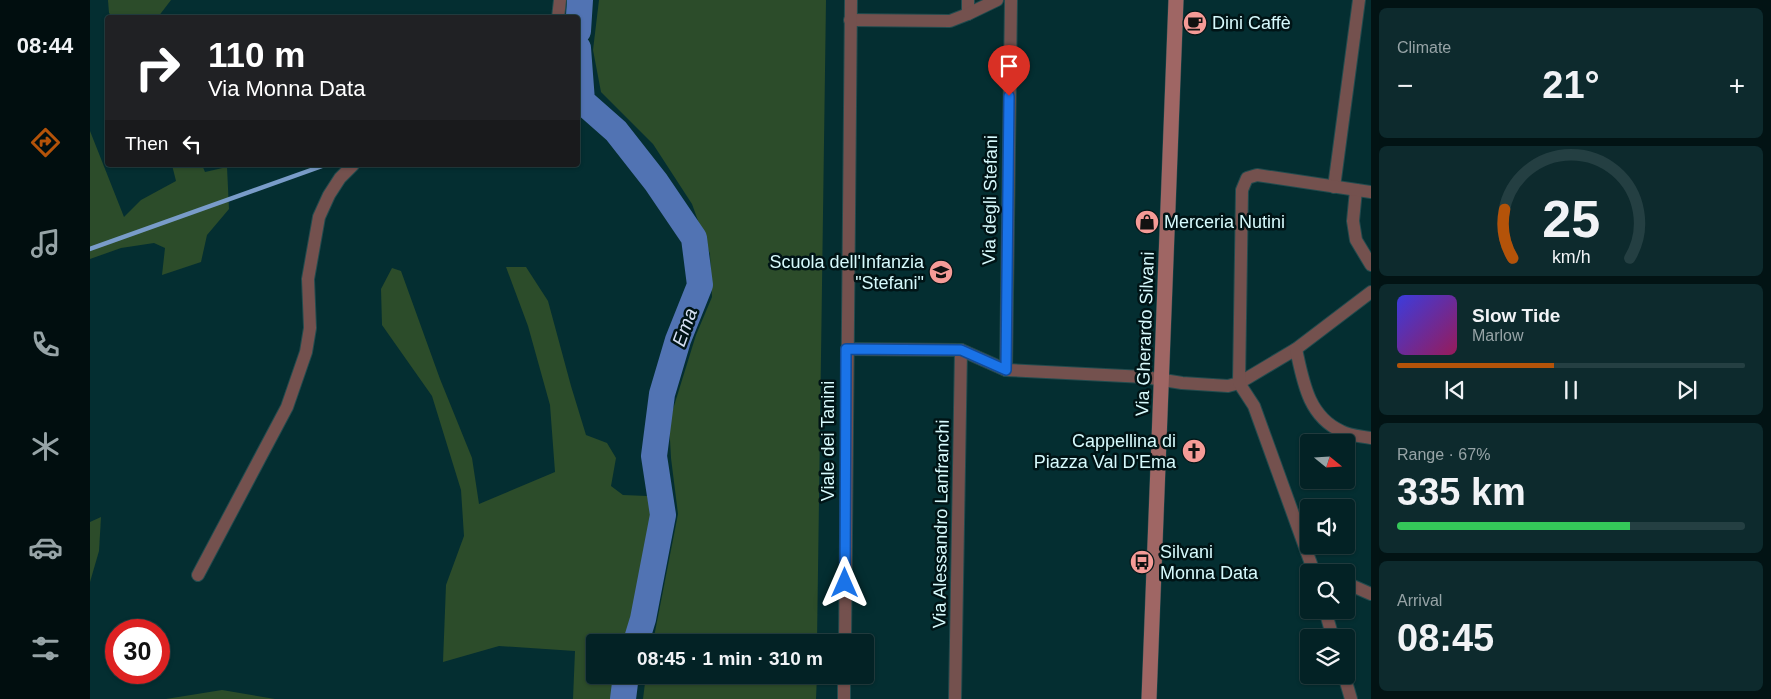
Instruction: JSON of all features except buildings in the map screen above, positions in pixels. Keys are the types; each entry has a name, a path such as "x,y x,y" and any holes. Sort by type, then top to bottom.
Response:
{"main road":[{"name":"Via Gherardo Silvani","path":"1149,699 1176,0"}],"street":[{"path":"558,15 560,0"},
{"name":"Viale dei Tanini","path":"845,634 846,349 851,0"},
{"path":"968,0 968,14"},
{"path":"850,20 950,21 997,0"},
{"name":"Via degli Stefani","path":"1006,370 1010,0"},
{"path":"1334,187 1359,0"},
{"path":"198,575 287,407 306,352 310,328 308,279 319,217 329,195 340,178 351,167"},
{"path":"1314,564 1254,406 1239,383 1243,184 1247,178 1257,175 1371,192"},
{"path":"1356,190 1353,221 1356,240 1371,265"},
{"path":"846,349 961,350 1006,370 1145,377 1182,383 1228,386 1239,383 1296,349 1371,292"},
{"path":"1296,349 1304,389 1320,415 1330,425 1342,432 1371,438"},
{"name":"Via Alessandro Lanfranchi","path":"955,699 961,350"},
{"path":"1355,587 1371,594"},
{"path":"844,684 844,699"},
{"path":"1347,684 1351,699"}],"green space":[{"path":"108,0 171,0 160,15 111,15 109,13"},
{"path":"599,0 826,0 817,634 655,634 678,514 671,458 669,422 696,335 712,297 710,254 692,204 653,144 601,92 593,50"},
{"path":"90,131 124,217 141,200 176,181 172,167 203,167 205,172 227,167 229,209 207,235 201,262 162,275 165,248 154,243 121,248 90,259"},
{"path":"506,267 526,267 548,301 586,435 607,443 616,458 611,486 623,495 647,496 653,521 628,634 586,634 586,684 619,684 617,699 573,699 575,651 499,646 443,662 446,585 464,536 461,490 432,396 382,325 381,289 392,268 401,271 440,379 472,458 479,504 555,472 550,405 528,326"},
{"path":"101,517 99,551 90,582 90,522"},
{"path":"645,684 817,684 816,699 643,699"},
{"path":"222,690 275,699 166,699"}],"waterway":[{"name":"Ema","path":"579,15 580,0"},
{"name":"Ema","path":"580,74 582,101 616,131 656,182 694,238 700,285 678,340 662,394 654,456 663,515 638,634"},
{"path":"90,249 319,167"},
{"name":"Ema","path":"623,699 625,684"}],"place":[{"name":"Dini Caffè","path":"1195,23"},
{"name":"Merceria Nutini","path":"1147,222"},
{"name":"Scuola dell'Infanzia \"Stefani\"","path":"941,272"},
{"name":"Cappellina di Piazza Val D'Ema","path":"1194,451"},
{"name":"Silvani Monna Data","path":"1142,562"}],"route":[{"path":"845,583 846,349 961,350 1006,370 1009,96"}]}
